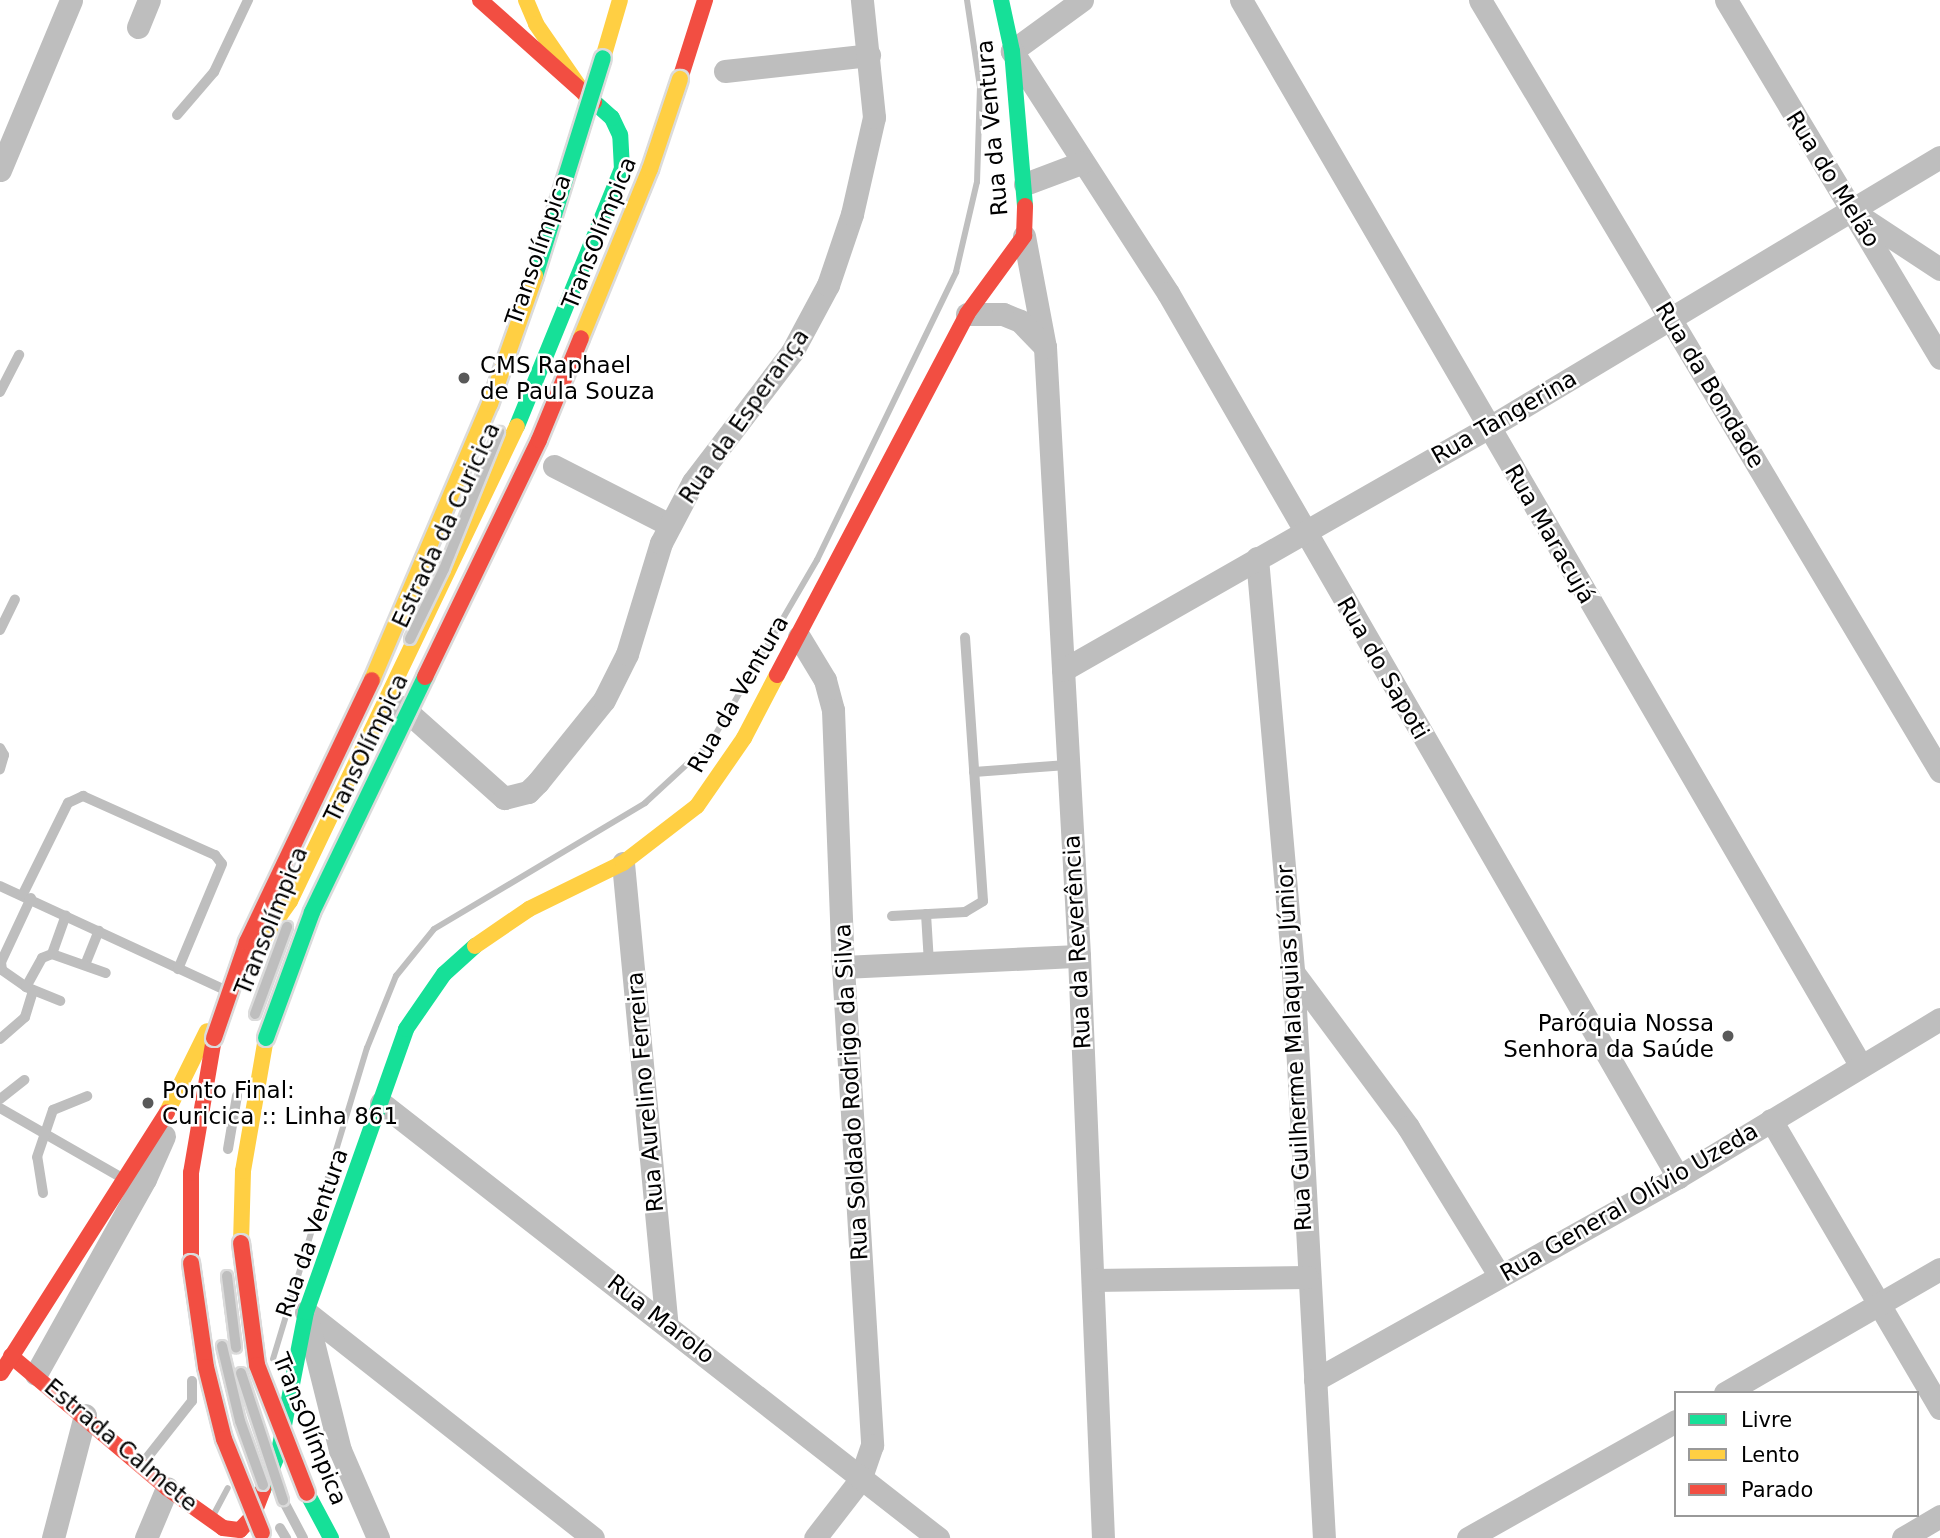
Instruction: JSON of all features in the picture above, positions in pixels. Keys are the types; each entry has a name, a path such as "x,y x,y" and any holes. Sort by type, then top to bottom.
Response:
{"main road":[{"name":"Estrada da Curicica","path":"0,1374 169,1108 227,991 290,901 509,447 618,182 624,156 620,135 612,118 480,0"},
{"path":"526,0 536,24 585,94"},
{"name":"TransOlímpica","path":"263,1535 224,1439 206,1367 191,1263 191,1173 214,1038 252,932 380,662 490,404 548,241 620,0"},
{"name":"TransOlímpica","path":"331,1538 307,1493 257,1365 241,1243 243,1171 266,1038 322,890 539,440 641,192 705,0"},
{"name":"Rua da Ventura","path":"228,1533 253,1516 279,1451 306,1312 407,1029 444,974 529,909 624,863 697,806 744,738 967,314 1024,236 1025,184 1012,51 1000,0"},
{"name":"Estrada Calmete","path":"11,1356 85,1415 167,1488 228,1533"}],"street":[{"path":"0,170 71,0"},
{"path":"138,27 149,0"},
{"name":"Rua da Esperança","path":"391,696 494,792 504,798 528,792 616,681 670,525 693,482 792,352 820,305 852,214 869,144 875,100 862,0"},
{"path":"1012,51 1082,0"},
{"name":"Rua Maracujá","path":"1241,0 1861,1066"},
{"name":"Rua da Bondade","path":"1480,0 1940,771"},
{"name":"Rua do Melão","path":"1726,0 1940,358"},
{"name":"Rua do Sapoti","path":"1012,51 1081,163 1168,293 1678,1177"},
{"path":"726,71 869,55"},
{"name":"Rua Tangerina","path":"1063,670 1305,529 1488,428 1854,212 1940,157"},
{"path":"1025,184 1081,163"},
{"path":"1854,212 1940,269"},
{"name":"Rua da Reverência","path":"1024,236 1045,347 1079,956 1103,1538"},
{"path":"967,314 1003,314 1034,332 1045,347"},
{"path":"554,467 670,525"},
{"name":"Rua Guilherme Malaquias Júnior","path":"1257,558 1293,972 1307,1277 1324,1538"},
{"name":"Rua Soldado Rodrigo da Silva","path":"799,637 825,680 833,710 843,967 872,1445 860,1479 815,1538"},
{"name":"Rua Aurelino Ferreira","path":"624,863 667,1322"},
{"path":"843,967 1079,956"},
{"path":"1293,972 1408,1127 1499,1275"},
{"name":"Rua General Olívio Uzeda","path":"1315,1380 1678,1177 1940,1019"},
{"name":"Rua Marolo","path":"382,1103 667,1322 860,1479 938,1538"},
{"path":"36,1374 145,1179 162,1144 169,1108"},
{"path":"1771,1121 1940,1408"},
{"path":"1729,1391 1940,1269"},
{"path":"1093,1280 1307,1277"},
{"path":"306,1312 340,1450 378,1538"},
{"path":"306,1312 593,1538"},
{"path":"53,1538 85,1415"},
{"path":"1468,1538 1674,1422"},
{"path":"146,1538 167,1488"},
{"path":"1903,1538 1940,1516"}],"lane":[{"path":"177,115 214,72 248,0"},
{"path":"602,120 609,93"},
{"name":"Transolímpica","path":"253,1023 275,956 303,891 555,365 637,152"},
{"path":"0,392 19,355"},
{"name":"Transolímpica","path":"256,965 444,569 502,425"},
{"path":"0,630 15,599"},
{"path":"892,916 965,912 983,901 965,638"},
{"path":"0,748 4,755 0,768"},
{"path":"974,772 1067,765"},
{"path":"60,1001 8,978 1,962 68,803 83,796 215,855 222,864 178,969"},
{"path":"0,886 27,896 227,991"},
{"path":"926,914 929,962"},
{"path":"52,954 66,915"},
{"path":"85,965 99,931"},
{"path":"0,1039 25,1017 29,989 42,958 52,954 106,972"},
{"path":"0,1099 24,1080"},
{"path":"226,1163 239,1083"},
{"path":"43,1194 37,1157 45,1134 59,1104 87,1096"},
{"path":"0,1108 124,1179"},
{"name":"Transolímpica","path":"225,1258 244,1383 283,1500 303,1538"},
{"path":"220,1333 240,1421 283,1533"},
{"path":"141,1465 192,1401 189,1366"}],"waterway":[{"path":"273,1359 367,1048 396,976 434,929 645,803 711,742 817,560 956,272 977,182 980,87 967,0"},
{"path":"215,1512 228,1488"}],"traffic: fast":[{"path":"1001,0 1012,51 1025,206"},
{"path":"535,276 603,58"},
{"path":"517,426 622,169 620,135 612,118 594,102"},
{"path":"266,1038 312,912 425,677"},
{"path":"263,1490 279,1451 306,1312 406,1029 444,974 475,946"},
{"path":"307,1493 331,1538"}],"traffic: slow":[{"path":"526,0 536,24 585,95"},
{"path":"603,58 620,0"},
{"path":"581,338 650,169 680,79"},
{"path":"372,680 490,404 535,276"},
{"path":"259,945 290,901 517,426"},
{"path":"475,946 529,909 623,863 697,806 744,738 777,675"},
{"path":"167,1112 207,1031"},
{"path":"241,1243 243,1171 266,1038"}],"traffic: jam":[{"path":"480,0 594,102"},
{"path":"680,79 705,0"},
{"path":"777,675 967,314 1024,236 1025,206"},
{"path":"425,677 539,440 581,338"},
{"path":"214,1038 247,942 372,680"},
{"path":"191,1263 191,1173 214,1038"},
{"path":"1,1373 167,1112"},
{"path":"241,1243 257,1365 307,1493"},
{"path":"191,1263 206,1367 224,1439 262,1533"},
{"path":"11,1356 167,1488 223,1528 240,1530 253,1516 263,1490"}],"place":[{"name":"CMS Raphael de Paula Souza","path":"464,378"},
{"name":"Paróquia Nossa Senhora da Saúde","path":"1728,1036"},
{"name":"Ponto Final: Curicica :: Linha 861","path":"148,1103"}]}
